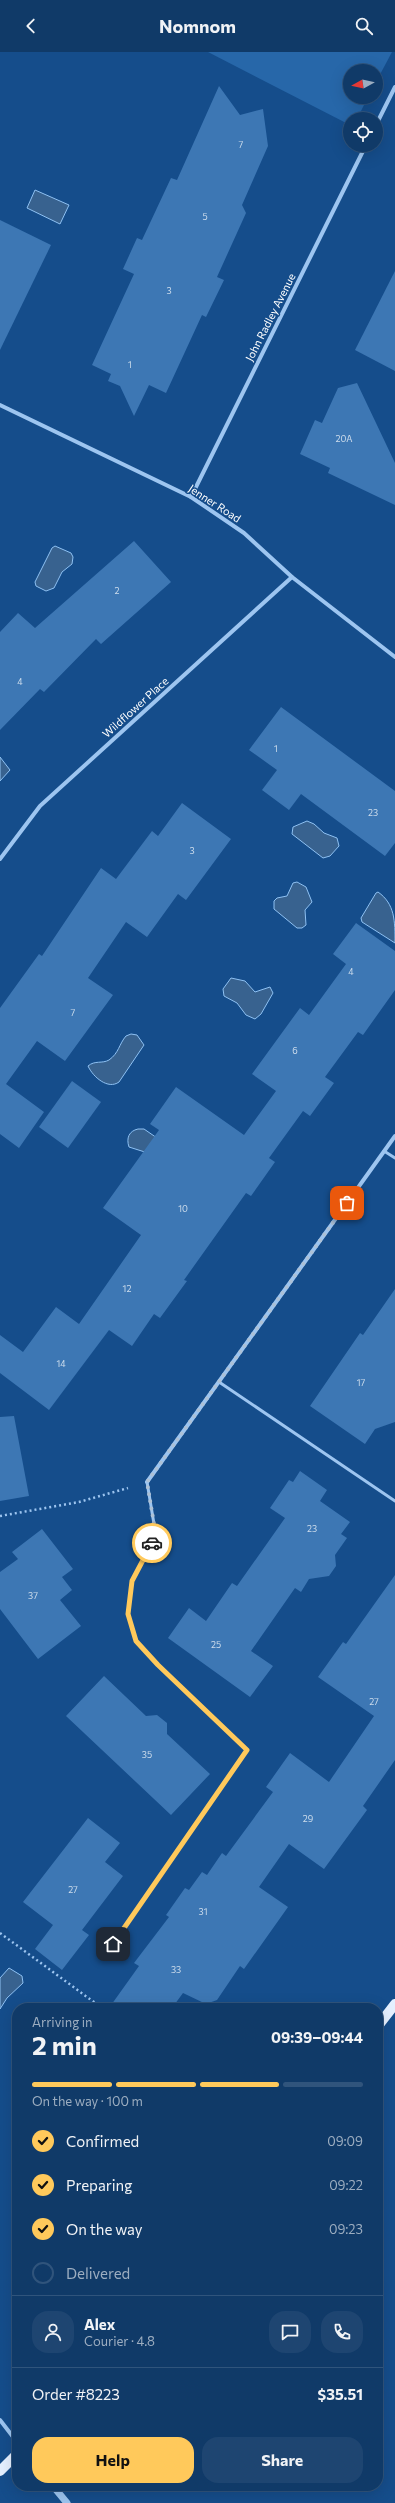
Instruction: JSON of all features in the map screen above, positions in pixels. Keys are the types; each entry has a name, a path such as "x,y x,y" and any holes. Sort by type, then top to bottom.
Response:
{"main road":[{"path":"383,2020 395,2004"},
{"path":"0,2471 12,2459"}],"street":[{"path":"382,112 395,87"},
{"name":"John Radley Avenue","path":"191,496 363,152"},
{"name":"Jenner Road","path":"0,405 191,496 244,533 292,577 395,657"},
{"name":"Wildflower Place","path":"0,860 40,806 292,577"},
{"path":"147,1482 395,1136"},
{"path":"0,2420 12,2436"},
{"path":"57,2491 67,2503"}],"lane":[{"path":"384,1151 395,1158"},
{"path":"219,1382 395,1501"},
{"path":"113,1944 247,1750 158,1665 136,1641 128,1614 132,1581 156,1536 147,1482"}],"path":[{"path":"0,1516 79,1502 147,1482"},
{"path":"0,1933 95,2003"}],"shaded area":[{"path":"208,52 392,52 383,69 383,64 343,64 343,104 364,104 360,112 343,112 343,121"},
{"path":"35,190 69,205 60,224 27,208"},
{"path":"55,546 71,553 73,557 72,564 62,572 54,588 46,591 36,586 35,582 52,548"},
{"path":"0,757 10,770 0,781"},
{"path":"307,821 314,824 324,833 337,838 339,846 330,856 323,858 292,834 293,827"},
{"path":"297,882 306,887 312,902 305,910 306,925 302,928 297,928 274,909 274,901 277,898 287,896 293,883"},
{"path":"378,892 388,902 393,914 395,943 362,922 361,918"},
{"path":"231,978 245,981 255,992 270,987 273,993 261,1014 255,1019 246,1015 237,1003 224,996 223,989"},
{"path":"131,1034 137,1035 144,1045 119,1082 110,1084 101,1081 93,1074 88,1066 93,1063 109,1060 115,1054 126,1036"},
{"path":"138,1129 144,1129 170,1147 148,1153 129,1147 128,1138 130,1133"},
{"path":"9,1968 22,1976 23,1983 7,1998 0,2009 0,1978"}],"building":[{"path":"219,86 240,115 263,109 268,146 242,205 246,213 217,277 224,280 206,317 202,315 166,393 149,385 134,416 120,386 108,381 111,374 92,365 134,274 123,269 137,238 142,240 171,178 177,180"},
{"path":"0,220 51,245 0,350"},
{"path":"395,271 395,371 355,350"},
{"path":"357,383 395,463 395,505 328,473 330,468 300,454 315,420 322,423 338,388"},
{"path":"134,541 171,582 101,644 96,639 44,692 40,689 0,730 0,632 18,613 35,628"},
{"path":"281,707 395,791 395,843 385,856 301,794 289,810 262,790 277,770 249,750"},
{"path":"182,803 231,839 186,900 178,894 147,937 126,922 88,978 113,995 65,1061 37,1041 6,1084 44,1112 19,1148 0,1134 0,1008 39,954 42,956 101,868 116,879 152,831 158,836"},
{"path":"356,923 395,951 395,990 363,1035 358,1032 325,1077 334,1083 310,1116 303,1111 269,1158 275,1162 251,1196 246,1193 184,1280 187,1281 160,1318 154,1314 132,1346 109,1330 49,1410 0,1373 0,1335 23,1352 56,1307 79,1324 141,1235 103,1208 159,1130 150,1124 176,1087 244,1135 276,1091 252,1074 300,1008 309,1015 346,964 333,954"},
{"path":"72,1081 101,1102 68,1148 39,1127"},
{"path":"395,1289 395,1422 375,1429 365,1444 310,1406 360,1333 363,1335"},
{"path":"14,1416 29,1496 0,1501 0,1417"},
{"path":"300,1471 327,1490 320,1501 350,1522 341,1534 347,1538 335,1555 336,1566 329,1576 309,1579 301,1592 295,1588 251,1651 273,1666 250,1697 168,1638 189,1608 206,1621 232,1583 237,1586 285,1518 270,1508 289,1480 293,1482"},
{"path":"42,1529 73,1569 62,1577 72,1590 60,1600 81,1626 38,1659 0,1609 0,1572 18,1559 12,1552"},
{"path":"395,1575 395,1760 363,1806 367,1810 324,1869 289,1844 259,1887 288,1907 244,1969 240,1966 217,2000 204,2003 183,1993 176,2003 113,2003 139,1966 134,1963 169,1917 166,1915 185,1888 189,1890 202,1872 207,1875 222,1853 226,1856 273,1792 266,1787 290,1753 329,1782 374,1716 318,1677 343,1642 346,1644"},
{"path":"104,1676 146,1716 157,1715 167,1723 167,1734 210,1774 171,1815 66,1716"},
{"path":"88,1818 120,1843 105,1862 123,1876 82,1930 89,1935 62,1970 35,1949 53,1925 23,1902"}],"way so far":[{"path":"152,1543 156,1536 147,1482 347,1203"}],"route":[{"path":"113,1944 247,1750 158,1665 136,1641 128,1614 132,1581 152,1543"}]}
